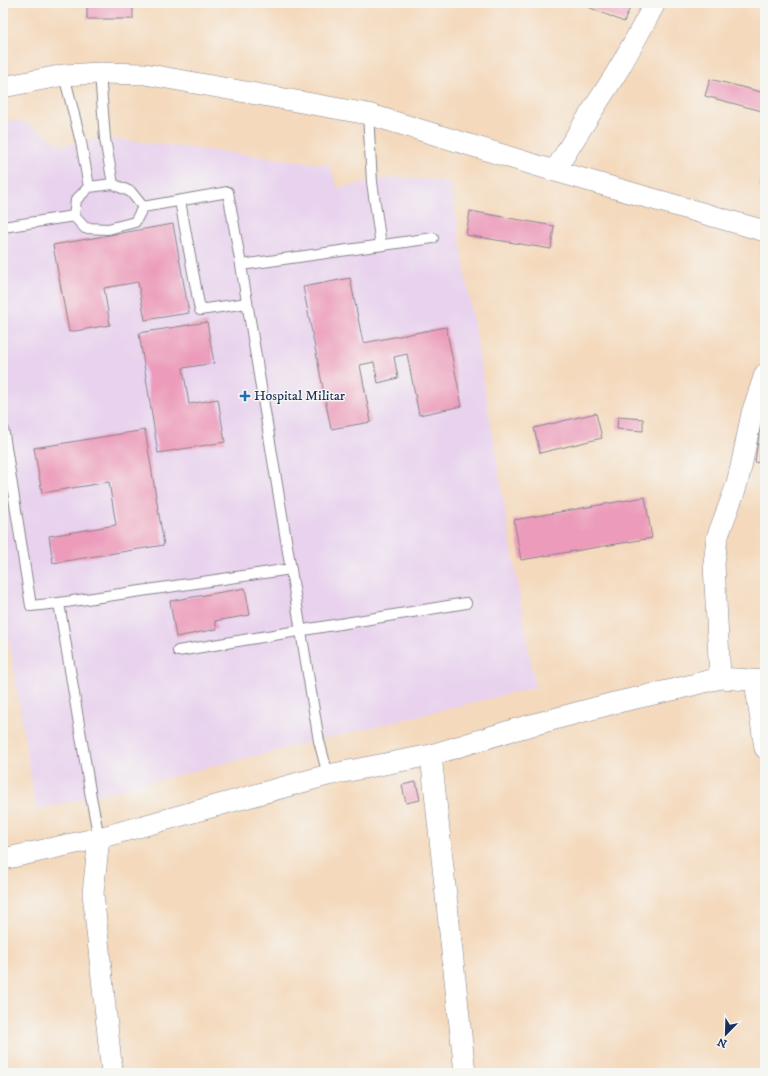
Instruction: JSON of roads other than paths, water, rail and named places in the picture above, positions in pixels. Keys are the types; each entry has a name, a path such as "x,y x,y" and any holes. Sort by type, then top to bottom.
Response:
{"street":[{"path":"555,171 615,75 655,3"},
{"path":"3,86 64,75 100,73 145,74 368,114 555,171 765,231"},
{"path":"720,678 714,564 718,538 736,487 752,413 765,374"},
{"path":"3,859 99,838 328,776 431,755 514,730 600,707 720,678 760,681 765,748"},
{"path":"431,755 465,1073"},
{"path":"99,838 93,893 112,1073"}],"lane":[{"path":"100,73 105,139 114,184"},
{"path":"64,75 81,142 89,187"},
{"path":"368,114 372,182 381,246"},
{"path":"143,207 130,192 114,184 89,187 76,200 74,216 85,228 108,229 134,222 143,207 228,192 319,741 328,776"},
{"path":"180,201 200,310 247,303"},
{"path":"3,227 74,216"},
{"path":"241,265 433,238"},
{"path":"3,428 31,606 291,569"},
{"path":"59,603 99,838"},
{"path":"178,651 466,603"}],"place":[{"name":"Hospital Militar","path":"245,396"}]}
